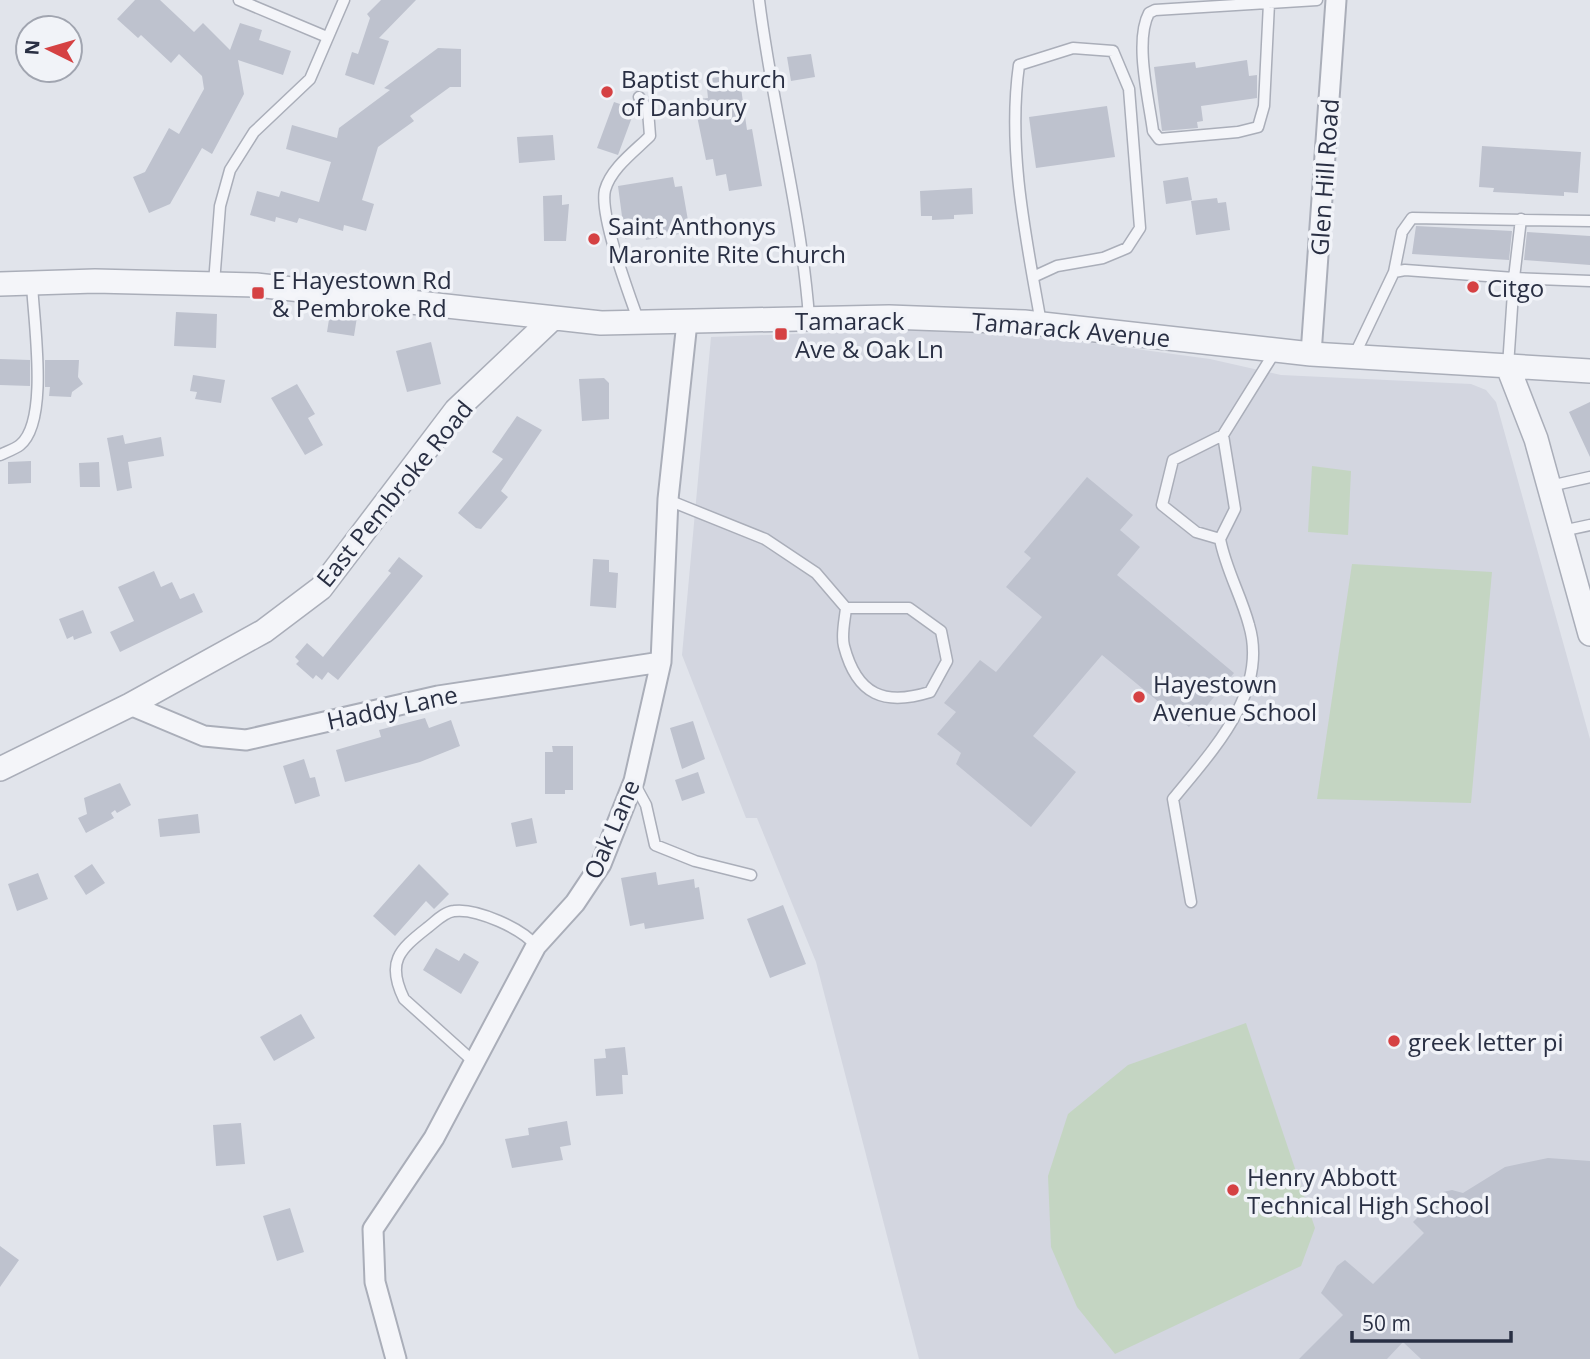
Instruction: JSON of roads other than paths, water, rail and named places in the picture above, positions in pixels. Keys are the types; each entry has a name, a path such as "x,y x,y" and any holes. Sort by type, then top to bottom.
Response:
{"street":[{"name":"Glen Hill Road","path":"1311,354 1336,0"},
{"name":"Tamarack Avenue","path":"0,284 214,282 552,319 640,323 889,317 1041,323 1311,354 1589,370"},
{"name":"East Pembroke Road","path":"0,769 130,705 264,631 321,588 456,410 552,319"},
{"name":"Oak Lane","path":"396,1359 375,1282 373,1229 434,1138 536,946 575,903 601,864 634,781 661,662 668,499 687,322"},
{"path":"1508,367 1536,439 1562,531 1584,585 1590,634"},
{"name":"Haddy Lane","path":"130,705 204,736 246,740 438,696 661,662"}],"lane":[{"path":"239,0 327,37"},
{"path":"214,282 220,206 230,170 254,132 289,102 310,79 344,0"},
{"path":"759,0 765,51 805,265 810,319"},
{"path":"1269,3 1261,121 1252,130 1159,139 1153,131 1143,38 1149,13 1269,3 1317,0"},
{"path":"1033,277 1057,266 1103,258 1127,248 1140,228 1129,89 1113,51 1073,48 1019,65 1013,104 1018,173 1033,277 1041,323"},
{"path":"639,97 648,110 650,136 615,170 604,191 619,269 640,323"},
{"path":"1354,357 1394,272 1402,232 1412,218 1590,221"},
{"path":"1508,367 1521,219"},
{"path":"1394,272 1405,270 1590,281"},
{"path":"0,455 21,444 30,429 38,395 32,283"},
{"path":"1220,539 1196,532 1162,505 1173,460 1223,435 1276,350"},
{"path":"1191,902 1173,799 1224,733 1250,684 1254,654 1250,628 1225,565 1220,539 1235,509 1223,435"},
{"path":"1549,486 1590,477"},
{"path":"668,499 765,539 816,573 846,608 843,645 855,673 871,692 888,699 907,699 930,692 947,661 941,631 909,608 846,608"},
{"path":"1562,531 1590,525"},
{"path":"634,781 646,806 656,845 695,861 751,875"},
{"path":"474,1062 404,999 396,968 399,953 403,946 441,917 457,910 507,924 527,935 536,946"}],"place":[{"name":"Baptist Church of Danbury","path":"607,92"},
{"name":"Saint Anthonys Maronite Rite Church","path":"594,239"},
{"name":"Citgo","path":"1473,287"},
{"name":"E Hayestown Rd & Pembroke Rd","path":"258,293"},
{"name":"Tamarack Ave & Oak Ln","path":"781,334"},
{"name":"Hayestown Avenue School","path":"1139,697"},
{"name":"greek letter pi","path":"1394,1041"},
{"name":"Henry Abbott Technical High School","path":"1233,1190"}]}
